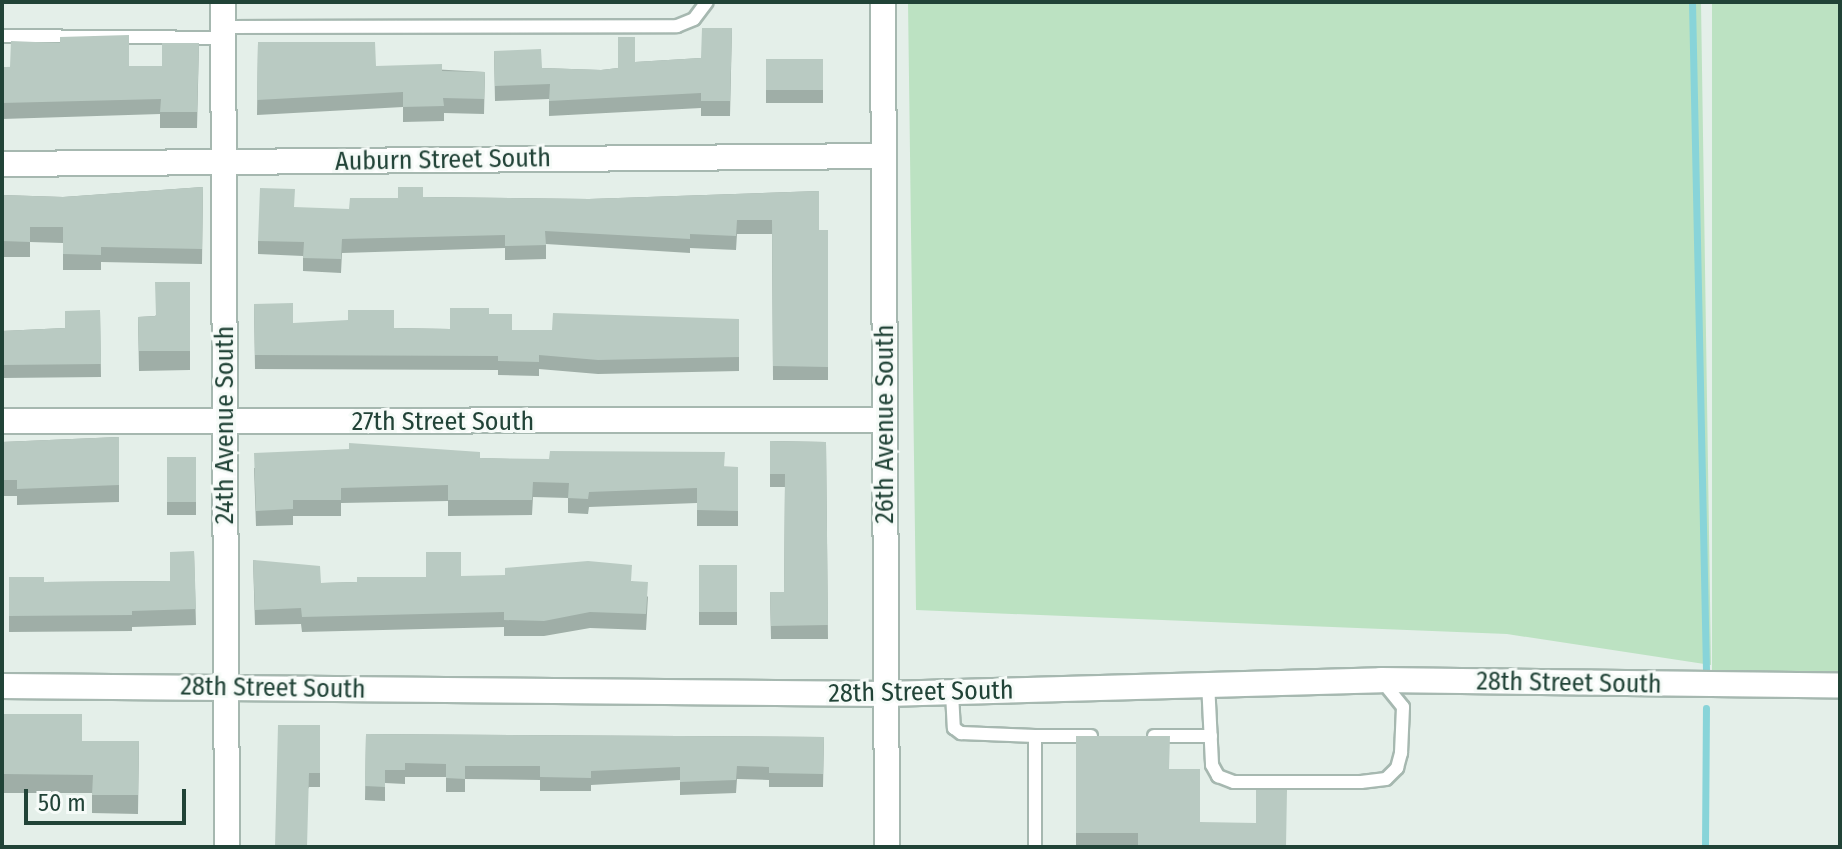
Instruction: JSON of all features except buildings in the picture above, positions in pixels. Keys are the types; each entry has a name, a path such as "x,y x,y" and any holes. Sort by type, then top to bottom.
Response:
{"street":[{"name":"24th Avenue South","path":"223,2 227,847"},
{"name":"26th Avenue South","path":"883,2 887,847"},
{"name":"Auburn Street South","path":"2,164 884,156"},
{"name":"27th Street South","path":"2,421 885,420"},
{"name":"28th Street South","path":"2,686 886,694 1208,682 1381,680 1840,686"}],"lane":[{"path":"2,36 667,27 694,19 707,2"},
{"path":"1208,682 1211,736 1218,776 1234,782 1386,779 1397,768 1403,707 1381,680"},
{"path":"952,693 954,728 961,733 1099,736"},
{"path":"1035,736 1035,847"},
{"path":"1131,736 1211,736"}],"green space":[{"path":"908,2 1701,2 1711,665 1507,634 916,610"},
{"path":"1712,2 1840,2 1840,673 1712,673"}],"waterway":[{"path":"1692,2 1706,672"},
{"path":"1705,847 1706,708"}]}
